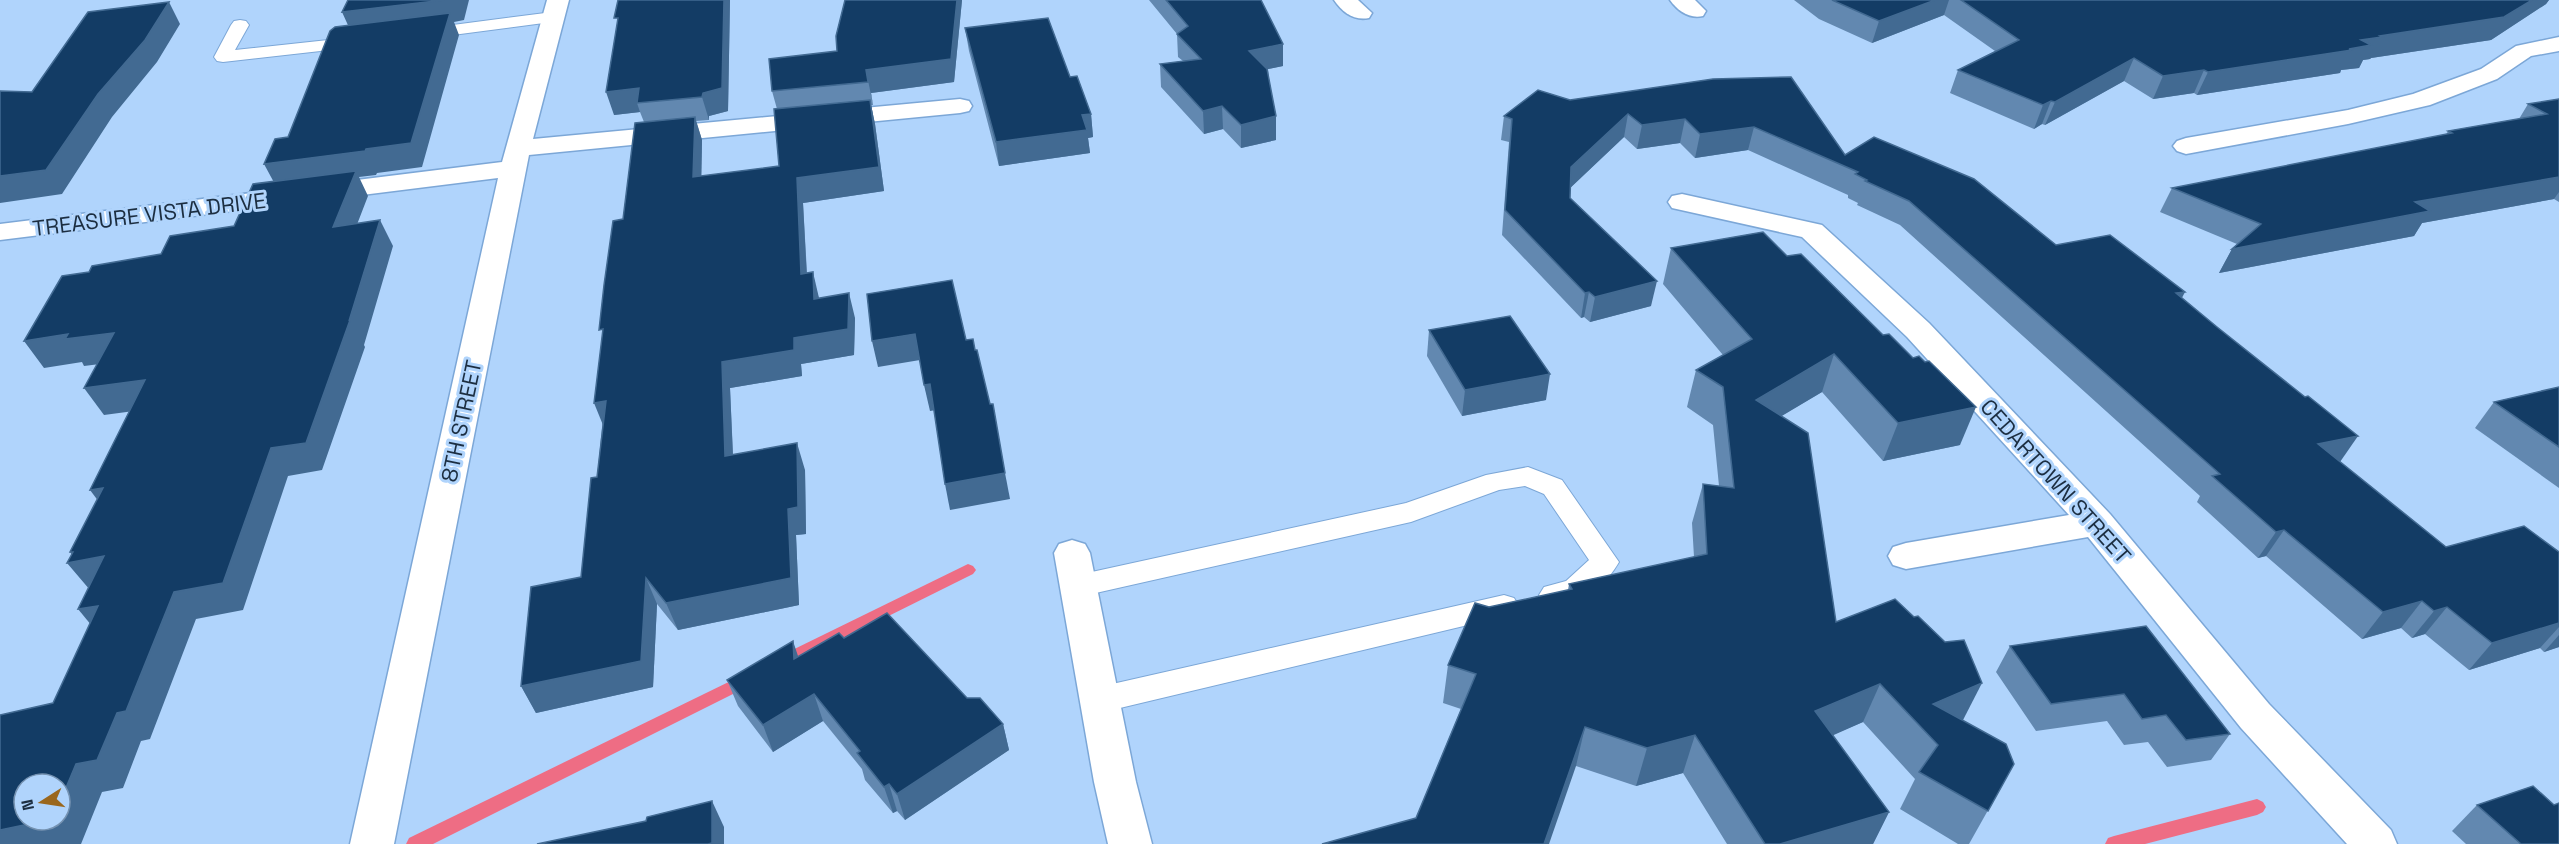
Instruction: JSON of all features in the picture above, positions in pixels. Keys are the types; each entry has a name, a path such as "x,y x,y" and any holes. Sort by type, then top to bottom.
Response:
{"street":[{"name":"8TH STREET","path":"372,844 516,158 555,8"},
{"path":"2186,146 2348,117 2421,100 2489,74 2524,51 2559,44"},
{"name":"TREASURE VISTA DRIVE","path":"0,232 516,158 960,106"},
{"name":"CEDARTOWN STREET","path":"1682,202 1812,231 1918,330 2097,523 2255,716 2375,844"},
{"path":"1906,556 2097,523"},
{"path":"1075,569 1099,700 1130,844"}],"lane":[{"path":"400,37 555,8"},
{"path":"240,25 223,57 378,39"},
{"path":"1075,569 1411,512 1495,481 1528,476 1553,486 1605,562 1575,590 1099,700"}],"building":[{"path":"348,0 444,0 342,12"},
{"path":"618,0 724,0 722,88 703,93 702,97 637,103 639,88 606,92 618,18 614,18"},
{"path":"845,0 957,0 951,59 866,70 868,82 772,91 769,59 837,51 836,36"},
{"path":"1166,0 1261,0 1283,44 1249,51 1267,69 1276,116 1241,125 1222,106 1203,111 1160,64 1201,59 1177,34 1188,26"},
{"path":"1832,0 1935,0 1879,21"},
{"path":"1961,0 2532,0 2504,17 2361,40 2371,45 2349,49 2352,50 2208,72 2204,70 2163,76 2134,58 2055,102 2051,101 2043,105 1958,70 2019,40"},
{"path":"169,2 145,40 98,94 46,170 0,176 0,91 32,92 88,12"},
{"path":"450,13 411,143 264,164 275,139 288,137 330,31 335,27"},
{"path":"1048,18 1070,77 1077,76 1091,114 1082,115 1087,130 996,142 965,28"},
{"path":"1791,77 1845,155 1874,137 1974,179 2056,245 2110,235 2185,292 2176,293 2217,327 2358,436 2318,444 2446,547 2524,526 2559,552 2559,623 2492,643 2447,607 2434,611 2422,601 2383,612 2284,530 2276,532 2212,476 2220,474 1909,201 1865,181 1867,180 1855,174 1858,172 1754,127 1700,134 1685,119 1642,125 1628,114 1571,167 1570,198 1657,281 1595,297 1589,292 1585,293 1505,210 1512,119 1504,116 1538,90 1570,100 1713,79"},
{"path":"2559,99 2559,177 2415,202 2430,211 2232,249 2261,224 2172,188 2452,133 2448,131 2547,114 2528,104"},
{"path":"870,100 879,167 797,178 801,274 813,272 814,299 849,293 848,329 794,338 794,350 722,362 725,456 797,443 798,507 788,509 791,578 666,603 646,578 641,661 521,686 531,587 581,577 591,478 597,477 606,401 594,403 603,329 599,330 604,285 613,221 623,219 635,123 695,117 693,177 779,166 774,109"},
{"path":"356,171 333,227 380,220 350,320 306,443 271,448 223,583 174,592 126,711 117,713 97,760 76,764 72,774 12,772 12,828 0,830 0,715 53,703 98,606 78,609 104,556 67,563 73,552 70,552 103,488 90,490 145,380 84,388 114,333 65,339 68,334 24,341 62,276 89,272 92,266 161,254 170,236 234,226 253,184"},
{"path":"1763,232 1787,256 1801,254 1883,335 1889,334 1913,358 1919,356 1925,362 1929,361 1976,407 1898,423 1834,354 1756,400 1808,433 1836,622 1895,599 1914,617 1918,616 1945,642 1964,640 1982,683 1933,704 2006,744 2014,764 1988,811 1919,772 1938,745 1880,684 1815,711 1889,812 1780,844 1765,844 1695,735 1647,748 1585,727 1544,844 1322,844 1416,818 1476,674 1448,665 1475,603 1489,607 1572,589 1569,584 1707,554 1703,484 1734,488 1723,387 1696,370 1752,339 1671,248"},
{"path":"952,280 966,340 973,339 990,404 993,404 1005,473 945,484 930,384 924,385 915,334 872,341 867,294"},
{"path":"1510,316 1550,374 1465,390 1429,330"},
{"path":"2559,387 2559,447 2494,402"},
{"path":"887,613 967,698 980,698 1003,724 897,794 889,784 884,787 857,753 860,751 814,694 763,725 727,680 793,641 794,659 839,633 844,638"},
{"path":"2146,626 2230,734 2186,740 2166,715 2142,719 2124,694 2051,704 2010,646"},
{"path":"2533,786 2554,805 2559,803 2559,844 2521,844 2477,805"},
{"path":"712,801 712,843 708,844 537,844 646,821 647,817"}],"waterway":[{"path":"782,662 968,570"},
{"path":"415,844 745,680"},
{"path":"2114,844 2257,807"}]}
